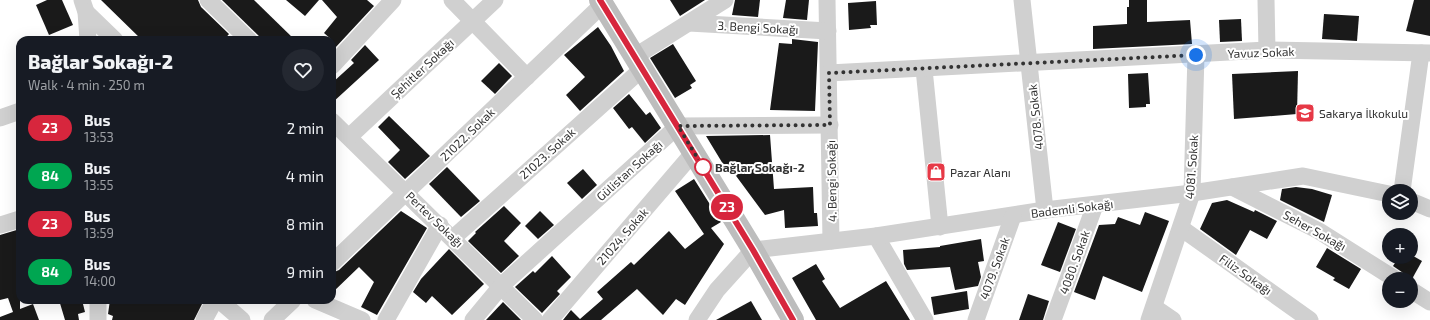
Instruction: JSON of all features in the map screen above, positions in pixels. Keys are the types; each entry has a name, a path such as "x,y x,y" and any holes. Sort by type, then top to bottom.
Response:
{"main road":[{"path":"601,2 694,152 793,320"}],"street":[{"path":"208,0 245,36"},
{"path":"336,62 393,0"},
{"path":"452,0 527,76"},
{"name":"Şehitler Sokağı","path":"349,137 495,0"},
{"name":"21023. Sokak","path":"453,238 638,63 689,23 725,0"},
{"name":"4. Bengi Sokağı","path":"827,0 832,241"},
{"name":"4078. Sokak","path":"1022,0 1045,210"},
{"path":"1266,0 1267,50"},
{"name":"21022. Sokak","path":"336,254 406,192 527,76 601,2"},
{"path":"84,6 88,36"},
{"path":"84,6 111,36"},
{"name":"3. Bengi Sokağı","path":"689,23 828,31"},
{"name":"Yavuz Sokak","path":"829,73 1196,55 1267,50 1425,53"},
{"path":"1403,184 1425,53"},
{"name":"4081. Sokak","path":"1151,313 1192,193 1196,55"},
{"path":"924,69 940,227"},
{"path":"0,118 16,112"},
{"name":"Pertev Sokağı","path":"336,125 440,224 536,320"},
{"path":"678,126 830,125"},
{"name":"Gülistan Sokağı","path":"472,320 502,285 678,126"},
{"name":"21024. Sokak","path":"550,320 694,152"},
{"name":"Bademli Sokağı","path":"753,250 876,236 1045,210 1192,193 1303,176 1382,193"},
{"name":"Seher Sokağı","path":"1232,187 1320,231 1384,272"},
{"path":"1418,204 1430,209"},
{"name":"4080. Sokak","path":"1053,320 1095,205"},
{"name":"4079. Sokak","path":"976,320 1013,216"},
{"path":"0,226 16,220"},
{"path":"386,320 440,224"},
{"name":"Filiz Sokağı","path":"1181,228 1310,320"},
{"path":"876,236 925,320"},
{"path":"697,320 717,290 753,250"},
{"path":"1418,294 1430,302"},
{"path":"98,304 98,320"},
{"path":"204,320 213,304"},
{"path":"224,304 242,320"},
{"path":"272,320 289,304"},
{"path":"324,304 362,320"},
{"path":"1151,313 1173,320"}],"building":[{"path":"47,0 62,0 73,25 49,35 36,5"},
{"path":"101,0 198,0 201,7 229,34 227,36 138,36"},
{"path":"222,0 254,0 291,36 259,36"},
{"path":"286,0 319,0 305,16"},
{"path":"322,0 367,0 374,6 336,47 336,36 327,36 324,33 337,17"},
{"path":"670,0 705,0 680,16"},
{"path":"735,0 760,0 758,17 732,15"},
{"path":"786,0 809,0 807,20 783,18"},
{"path":"1129,0 1147,0 1147,22 1190,20 1192,44 1093,49 1093,26 1127,24 1127,7 1129,7"},
{"path":"1414,0 1430,0 1430,36 1406,31"},
{"path":"876,1 877,25 870,25 871,28 849,30 848,3"},
{"path":"1324,14 1359,16 1357,41 1322,39"},
{"path":"1241,19 1242,41 1220,42 1219,20"},
{"path":"598,27 611,46 624,71 580,111 566,95 585,77 564,55"},
{"path":"792,39 818,42 815,111 770,110 779,43 792,44"},
{"path":"673,44 696,81 690,85 692,88 675,98 650,58"},
{"path":"365,45 379,60 336,99 336,79 354,63 351,60"},
{"path":"499,63 512,76 495,94 481,81"},
{"path":"1298,71 1297,114 1234,119 1232,74"},
{"path":"1148,73 1150,104 1146,104 1146,107 1129,108 1128,74"},
{"path":"629,94 646,115 650,112 661,128 645,143 632,127 629,129 613,108"},
{"path":"389,116 430,156 405,179 388,162 400,150 378,127"},
{"path":"770,135 774,189 813,187 814,213 817,213 818,226 785,228 784,210 765,215 728,165 723,164 706,136"},
{"path":"447,167 480,201 461,217 429,184"},
{"path":"583,169 597,185 582,199 567,183"},
{"path":"694,179 721,222 711,228 724,244 685,305 676,299 663,315 637,289 601,320 563,320 571,310 580,319 603,299 597,292 631,262 634,265 669,231 685,249 704,234 675,191"},
{"path":"1296,187 1312,189 1332,195 1324,222 1280,200 1282,189"},
{"path":"1227,200 1254,212 1255,210 1277,221 1267,239 1250,230 1236,255 1200,229 1212,203"},
{"path":"504,206 521,223 504,241 519,256 501,273 468,241 476,233 475,232"},
{"path":"401,211 427,228 377,315 361,307 374,282 359,267 336,289 336,271"},
{"path":"540,211 554,225 538,239 525,226"},
{"path":"1145,212 1169,221 1142,292 1103,276 1095,300 1074,292 1099,225 1115,224 1118,217 1140,225"},
{"path":"1058,222 1076,229 1060,272 1041,265"},
{"path":"16,230 16,304 20,304 20,309 33,304 39,320 0,320 0,317 13,312 8,298 0,300 0,235"},
{"path":"981,239 984,261 978,262 981,277 978,286 955,290 950,267 907,270 904,264 903,250 940,247"},
{"path":"1327,248 1361,269 1349,289 1333,280 1335,278 1316,267"},
{"path":"449,249 484,284 452,315 432,296 426,303 413,292 421,279"},
{"path":"552,256 571,277 557,291 560,294 542,313 515,287 533,271 535,273"},
{"path":"1418,259 1422,261 1416,272 1402,272 1393,266 1394,264 1418,264"},
{"path":"816,264 825,279 822,281 840,308 886,281 910,320 816,320 792,278"},
{"path":"967,291 969,309 934,315 931,297"},
{"path":"1028,294 1049,301 1043,320 1019,320"},
{"path":"751,301 762,320 716,320"},
{"path":"503,302 521,320 486,320"},
{"path":"60,304 83,304 85,312 78,314 79,320 65,320"},
{"path":"109,304 202,304 194,320 112,320 113,316 108,314"}],"bus line":[{"name":"23","path":"600,0 753,250 793,320"}],"place":[{"name":"Sakarya İlkokulu","path":"1305,113"},
{"name":"Bağlar Sokağı-2","path":"703,167"},
{"name":"Pazar Alanı","path":"936,172"}],"route":[{"path":"703,167 678,126 830,125 829,73 1196,55"}]}
